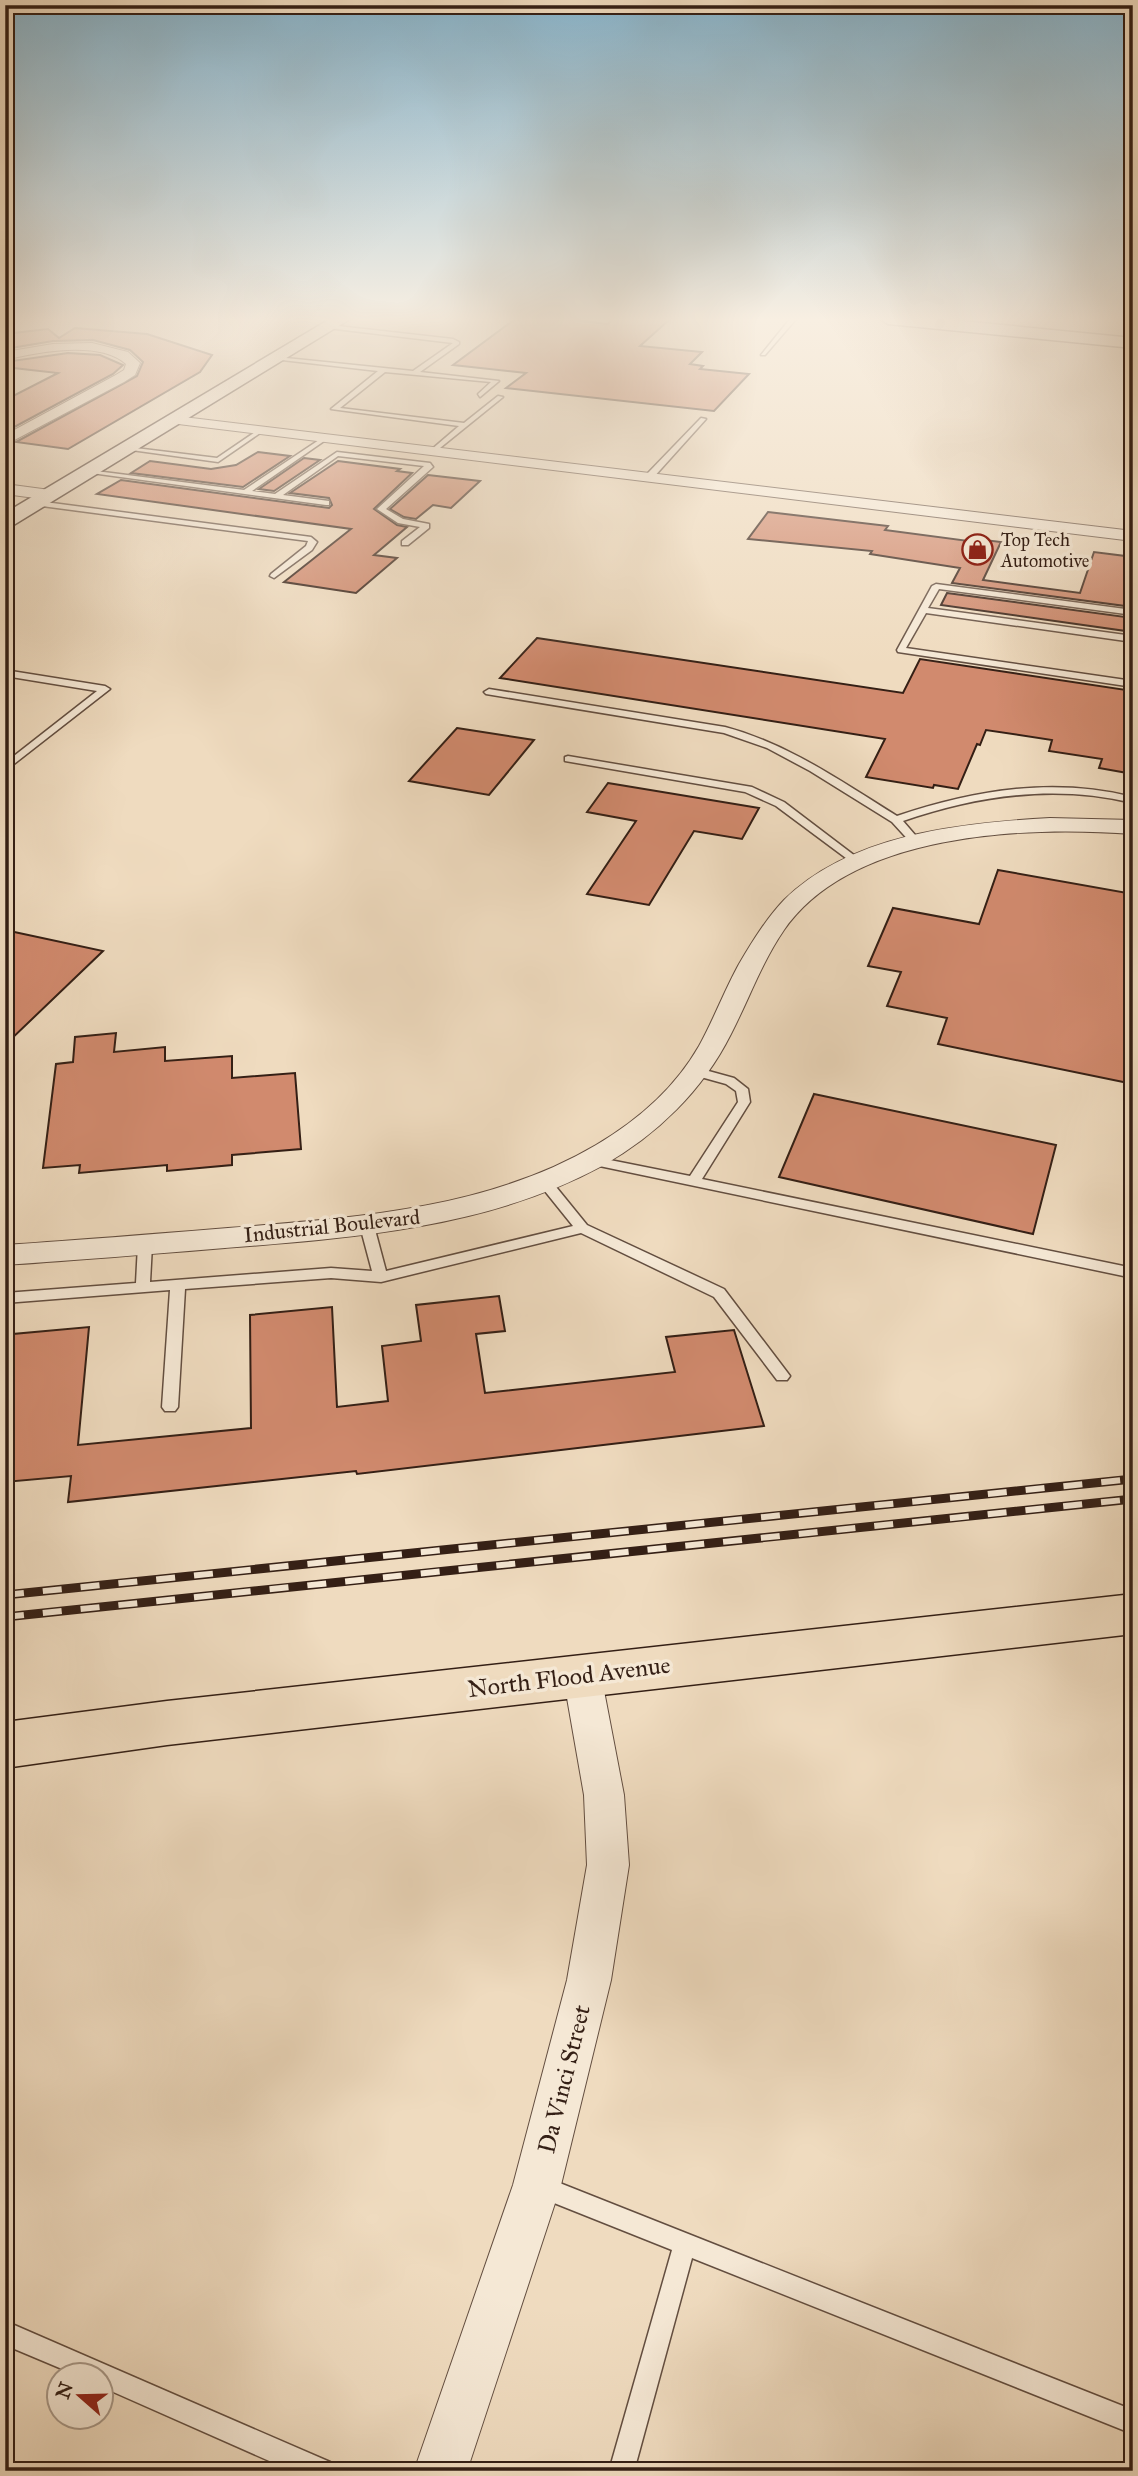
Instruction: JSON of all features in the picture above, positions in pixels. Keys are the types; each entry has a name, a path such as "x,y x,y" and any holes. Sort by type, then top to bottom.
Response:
{"main road":[{"path":"5,522 151,435"},
{"name":"North Flood Avenue","path":"5,1745 582,1675 1133,1614"}],"street":[{"path":"297,435 437,456 649,477 1133,536"},
{"path":"5,489 43,499"},
{"path":"5,498 43,499"},
{"name":"Industrial Boulevard","path":"5,1255 367,1226 443,1213 543,1180 590,1160 655,1116 704,1059 750,965 786,912 815,886 858,862 917,843 971,830 1034,825 1133,827"},
{"name":"Da Vinci Street","path":"440,2471 537,2185 589,1980 608,1865 604,1795 582,1675"}],"lane":[{"path":"127,449 218,460 254,435"},
{"path":"405,543 426,526 401,521 381,509 456,435"},
{"path":"649,477 689,435"},
{"path":"245,493 325,438"},
{"path":"276,497 353,441"},
{"path":"337,454 437,456"},
{"path":"88,472 326,503"},
{"path":"43,499 311,539 313,542 309,548 274,576"},
{"path":"1133,613 936,586 901,650 1133,684"},
{"path":"923,610 1133,639"},
{"path":"5,673 105,690 5,768"},
{"path":"489,692 713,728 751,737 797,759 896,820 917,843"},
{"path":"568,759 748,789 780,804 858,862"},
{"path":"896,820 925,808 989,794 1050,788 1133,800"},
{"path":"693,1182 744,1102 742,1089 730,1081 694,1071"},
{"path":"590,1160 1133,1273"},
{"path":"543,1180 582,1228 719,1293 782,1377"},
{"path":"367,1226 381,1278"},
{"path":"5,1298 331,1273 381,1278 582,1228"},
{"path":"142,1287 145,1245"},
{"path":"170,1407 178,1284"},
{"path":"537,2185 1133,2422"},
{"path":"621,2471 685,2244"},
{"path":"5,2333 67,2360"},
{"path":"116,2382 321,2471"}],"building":[{"path":"30,435 93,435 68,449 16,442"},
{"path":"258,452 290,456 243,487 131,473 150,461 211,469 236,465"},
{"path":"304,458 320,460 274,491 259,489"},
{"path":"338,461 412,473 374,509 397,525 407,527 374,555 397,558 356,593 284,582 351,529 97,494 121,480 329,508 332,505 329,498 290,493"},
{"path":"428,475 480,481 451,508 433,505 416,519 404,517 390,509"},
{"path":"768,512 888,526 885,530 968,541 969,538 1001,542 983,580 1080,593 1094,552 1133,557 1133,607 952,583 960,568 870,554 872,551 748,539"},
{"path":"947,593 1133,618 1133,632 941,605"},
{"path":"537,638 903,693 920,659 1133,691 1133,774 1099,768 1102,759 1049,751 1052,740 986,730 980,745 977,744 958,789 934,785 933,788 866,777 885,739 500,678"},
{"path":"457,728 534,740 489,795 409,781"},
{"path":"608,783 759,808 742,839 694,831 649,905 587,894 636,821 587,812"},
{"path":"998,870 1133,894 1133,1084 938,1044 947,1018 887,1006 901,972 868,966 893,908 979,924"},
{"path":"5,930 103,951 5,1045"},
{"path":"116,1033 114,1052 165,1047 165,1061 232,1056 232,1078 295,1073 301,1149 232,1155 232,1165 167,1171 167,1165 79,1173 80,1165 43,1168 56,1064 73,1062 75,1037"},
{"path":"814,1094 1056,1145 1033,1234 779,1177"},
{"path":"499,1296 505,1331 476,1334 485,1393 675,1372 666,1337 734,1330 764,1426 357,1474 356,1471 68,1502 71,1476 5,1482 5,1388 13,1334 89,1327 78,1445 251,1428 250,1315 332,1307 337,1407 388,1401 382,1346 421,1341 416,1305"}],"railway":[{"path":"5,1595 1133,1479"},
{"path":"5,1617 1133,1499"}],"place":[{"name":"Top Tech Automotive","path":"978,550"}]}
